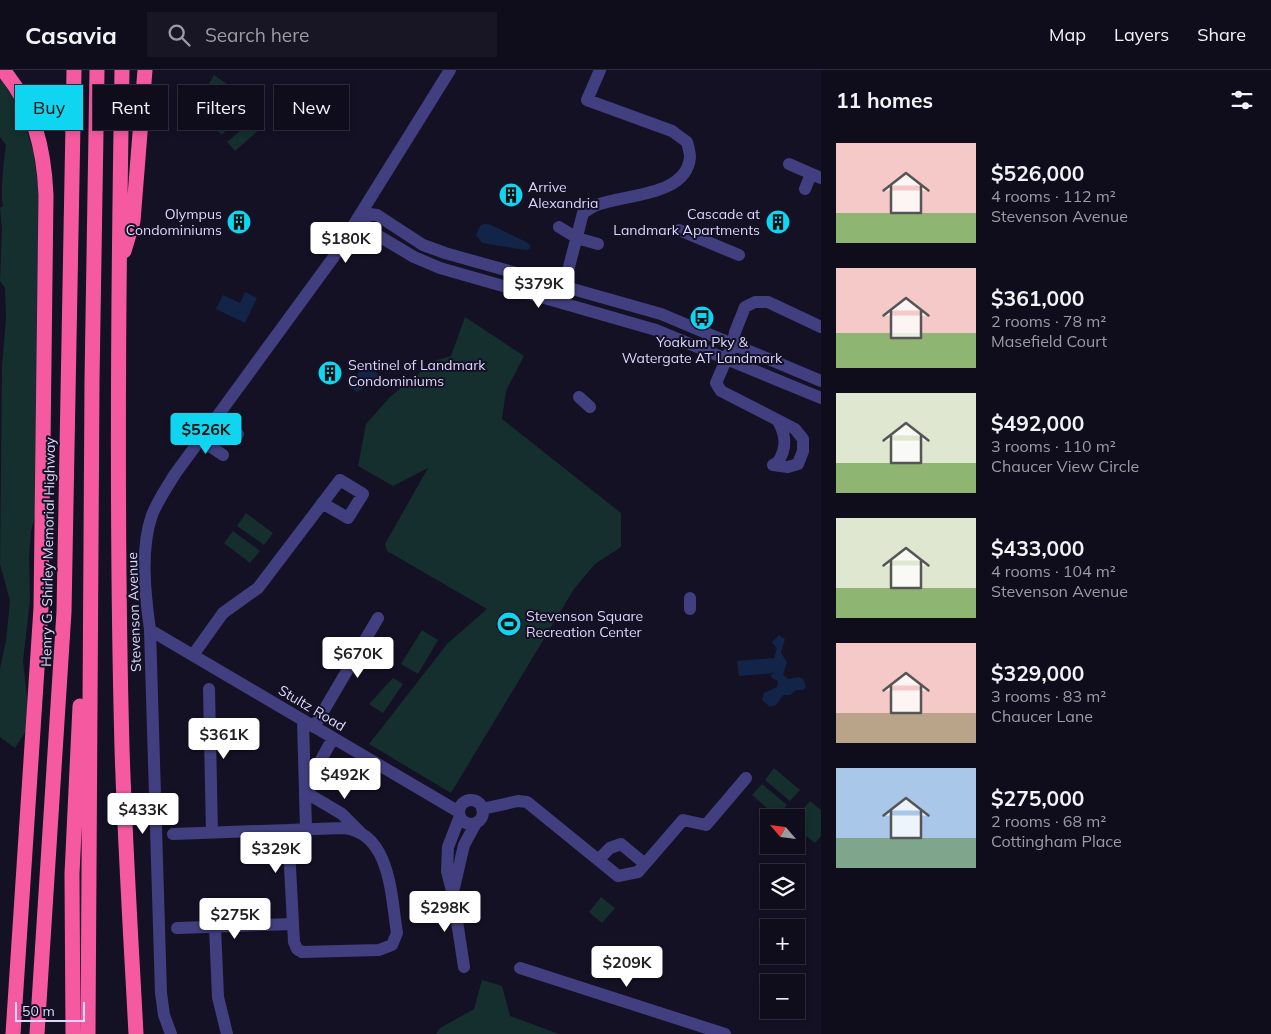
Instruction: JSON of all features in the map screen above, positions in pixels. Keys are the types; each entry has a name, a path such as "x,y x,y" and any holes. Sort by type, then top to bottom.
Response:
{"highway":[{"path":"3,70 20,94 39,135 45,171 46,203 41,608 13,1034"},
{"name":"Henry G. Shirley Memorial Highway","path":"37,1034 64,612 74,70"},
{"path":"88,1034 90,658 97,70"},
{"path":"122,70 118,269 122,739 136,1034"},
{"path":"118,269 133,221 145,70"},
{"path":"73,1034 74,811 80,704 90,658"}],"street":[{"name":"Stevenson Avenue","path":"170,1034 164,1015 161,993 150,630 146,562 148,532 152,516 163,492 333,258 450,70"},
{"path":"565,302 564,286 583,213 598,205 654,192 674,182 684,172 690,157 687,142 672,131 587,100 600,70"},
{"path":"789,164 816,176 805,188"},
{"path":"821,381 661,314 445,253 423,245 377,215 362,213 367,229 414,257 440,268 565,302 656,330 821,398"},
{"path":"559,227 576,238 598,244"},
{"path":"679,230 739,255"},
{"path":"779,423 721,391 716,383 733,344 735,332 745,307 755,302 768,302 821,327"},
{"path":"579,398 590,407"},
{"path":"216,418 238,434"},
{"path":"179,425 223,455"},
{"path":"193,655 223,613 258,588 322,503"},
{"path":"306,829 305,791 309,724 378,618"},
{"name":"Stultz Road","path":"150,630 459,814"},
{"path":"209,689 212,833"},
{"path":"305,791 333,738"},
{"path":"482,809 518,801 527,802 618,876 638,872 645,864 668,847 683,820 706,825 723,798 746,778"},
{"path":"288,830 294,942 298,949 309,952 379,950 392,945 397,933 386,870 377,849 342,814 305,791"},
{"path":"453,895 459,860 467,838 482,817 482,809 477,802 469,800 462,804 448,847 447,858 447,871 453,895 464,967"},
{"path":"459,814 468,824 476,823"},
{"path":"173,834 306,829 351,829 362,834"},
{"path":"598,860 610,848 621,844 626,846 645,864"},
{"path":"177,928 293,924"},
{"path":"215,927 218,997 227,1034"},
{"path":"520,968 725,1034"}],"green space":[{"path":"214,75 229,85 208,85"},
{"path":"0,78 15,102 15,130 27,130 33,151 40,197 44,485 31,531 29,558 30,600 23,661 30,725 15,748 0,737 0,668 6,641 10,601 0,564 2,366 6,319 5,288 0,281 2,229 0,208 3,206 2,186 6,145 0,137"},
{"path":"217,130 226,130 222,135"},
{"path":"241,130 259,130 235,151 227,142"},
{"path":"465,317 524,356 506,391 502,419 621,513 621,547 595,564 574,589 451,793 369,744 448,643 487,609 387,551 385,544 428,468 393,486 358,466 366,424 390,397 434,361 451,356"},
{"path":"246,513 273,533 264,545 237,526"},
{"path":"233,531 260,551 250,563 224,543"},
{"path":"422,630 438,640 418,674 401,664"},
{"path":"393,678 403,684 383,713 369,704"},
{"path":"774,768 800,790 790,801 765,780"},
{"path":"762,784 787,805 784,809 768,809 752,795"},
{"path":"810,801 821,810 821,836 815,843 805,835 805,809 803,809"},
{"path":"601,897 615,908 602,923 589,912"},
{"path":"482,980 502,986 510,1016 559,1034 436,1034 440,1028 474,1009"}],"water":[{"path":"489,224 526,242 530,245 530,249 482,243 476,235 480,226"},
{"path":"245,292 257,298 245,323 216,309 223,295 240,303"},
{"path":"364,365 381,376 357,392 349,386"},
{"path":"779,635 785,639 781,653 787,662 783,675 788,679 799,677 803,679 806,687 803,690 796,690 790,695 783,695 776,705 770,707 762,700 764,693 777,687 778,681 772,678 771,675 775,673 739,676 737,661 774,658 777,649 772,642"}],"place":[{"name":"Arrive Alexandria","path":"511,195"},
{"name":"Olympus Condominiums","path":"239,222"},
{"name":"Cascade at Landmark Apartments","path":"778,222"},
{"name":"Yoakum Pky & Watergate AT Landmark","path":"702,318"},
{"name":"Sentinel of Landmark Condominiums","path":"330,373"},
{"name":"Stevenson Square Recreation Center","path":"509,624"}]}
